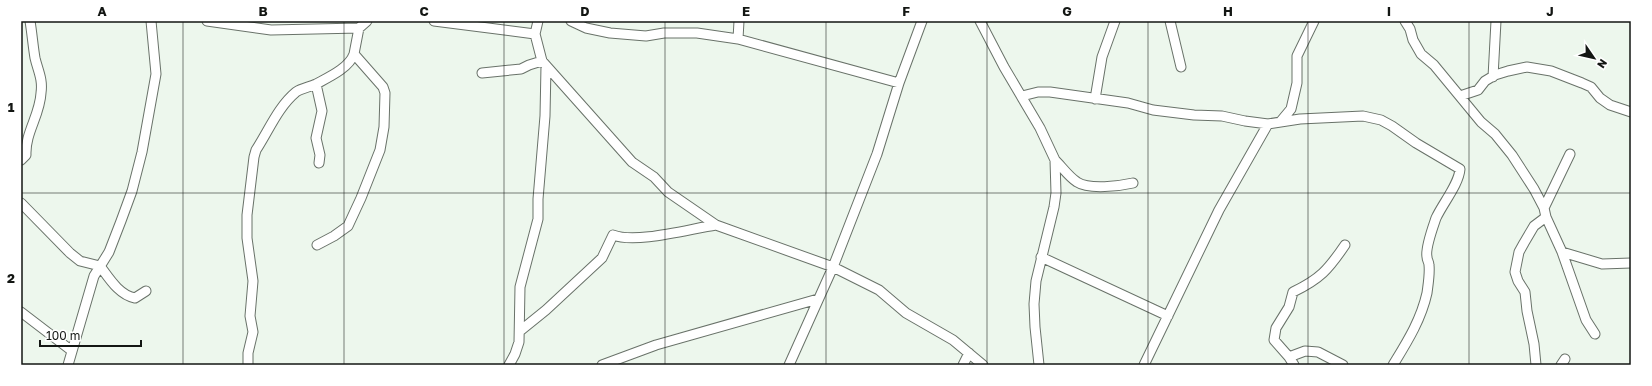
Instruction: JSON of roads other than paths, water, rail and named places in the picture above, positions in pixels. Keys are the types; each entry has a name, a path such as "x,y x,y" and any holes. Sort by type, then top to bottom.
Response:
{"street":[{"path":"21,160 26,155 26,148 32,121 40,104 42,81 35,58 30,21"},
{"path":"68,365 92,283 109,252 132,191 149,118 156,74 151,21"},
{"path":"207,21 271,30 359,28"},
{"path":"248,365 248,353 253,332 250,316 253,281 247,238 247,223 256,150 281,107 297,91 316,84 352,60 359,28 367,21"},
{"path":"434,21 535,34"},
{"path":"509,365 519,342 520,287 538,220 538,199 545,116 544,63 535,34 538,21"},
{"path":"571,21 586,28 610,33 646,36 664,33 697,33 738,39 899,83"},
{"path":"738,39 739,21"},
{"path":"789,365 833,267 877,154 899,83 922,21"},
{"path":"980,21 1004,67 1040,128 1055,160 1076,182 1083,184 1121,186 1133,183"},
{"path":"1095,99 1102,57 1116,21"},
{"path":"1170,21 1181,67"},
{"path":"1281,121 1291,108 1297,83 1297,56 1314,21"},
{"path":"1405,21 1421,54 1434,65 1481,122 1495,134 1512,155 1545,212 1562,252 1586,320 1595,334"},
{"path":"1493,77 1496,21"},
{"path":"317,245 334,236 348,226 380,150 384,127 384,87 354,54"},
{"path":"482,73 521,69 529,65 544,63"},
{"path":"544,63 632,162 654,177 668,192 716,225 833,267 879,290 906,313 952,340 982,365"},
{"path":"1460,96 1478,90 1485,81 1493,77 1508,71 1527,67 1551,71 1591,87 1600,98 1610,105 1631,112"},
{"path":"316,84 322,111 316,138 320,155 319,163"},
{"path":"1022,96 1038,92 1050,92 1128,104 1153,110 1194,115 1222,116 1268,124 1281,121 1363,116 1380,120 1392,126 1416,143 1460,169 1460,177 1436,218 1427,248 1426,257 1430,264 1426,293 1419,319 1411,337 1393,365"},
{"path":"1144,365 1226,197 1268,124"},
{"path":"1536,365 1525,292 1518,281 1515,272 1519,252 1534,226 1545,212 1570,154"},
{"path":"1039,365 1034,304 1036,281 1054,207 1056,193 1055,160"},
{"path":"21,203 70,253 80,261 100,266 113,284 128,297 135,298 146,291"},
{"path":"520,331 546,310 602,258 613,235 621,238 635,238 716,225"},
{"path":"1344,365 1318,352 1305,350 1292,361 1274,340 1276,328 1289,307 1293,292 1308,285 1325,272 1331,266 1345,245"},
{"path":"1562,252 1602,264 1631,262"},
{"path":"1041,257 1168,316"},
{"path":"602,365 656,345 818,299"},
{"path":"21,312 72,350"},
{"path":"963,365 969,353"}]}
